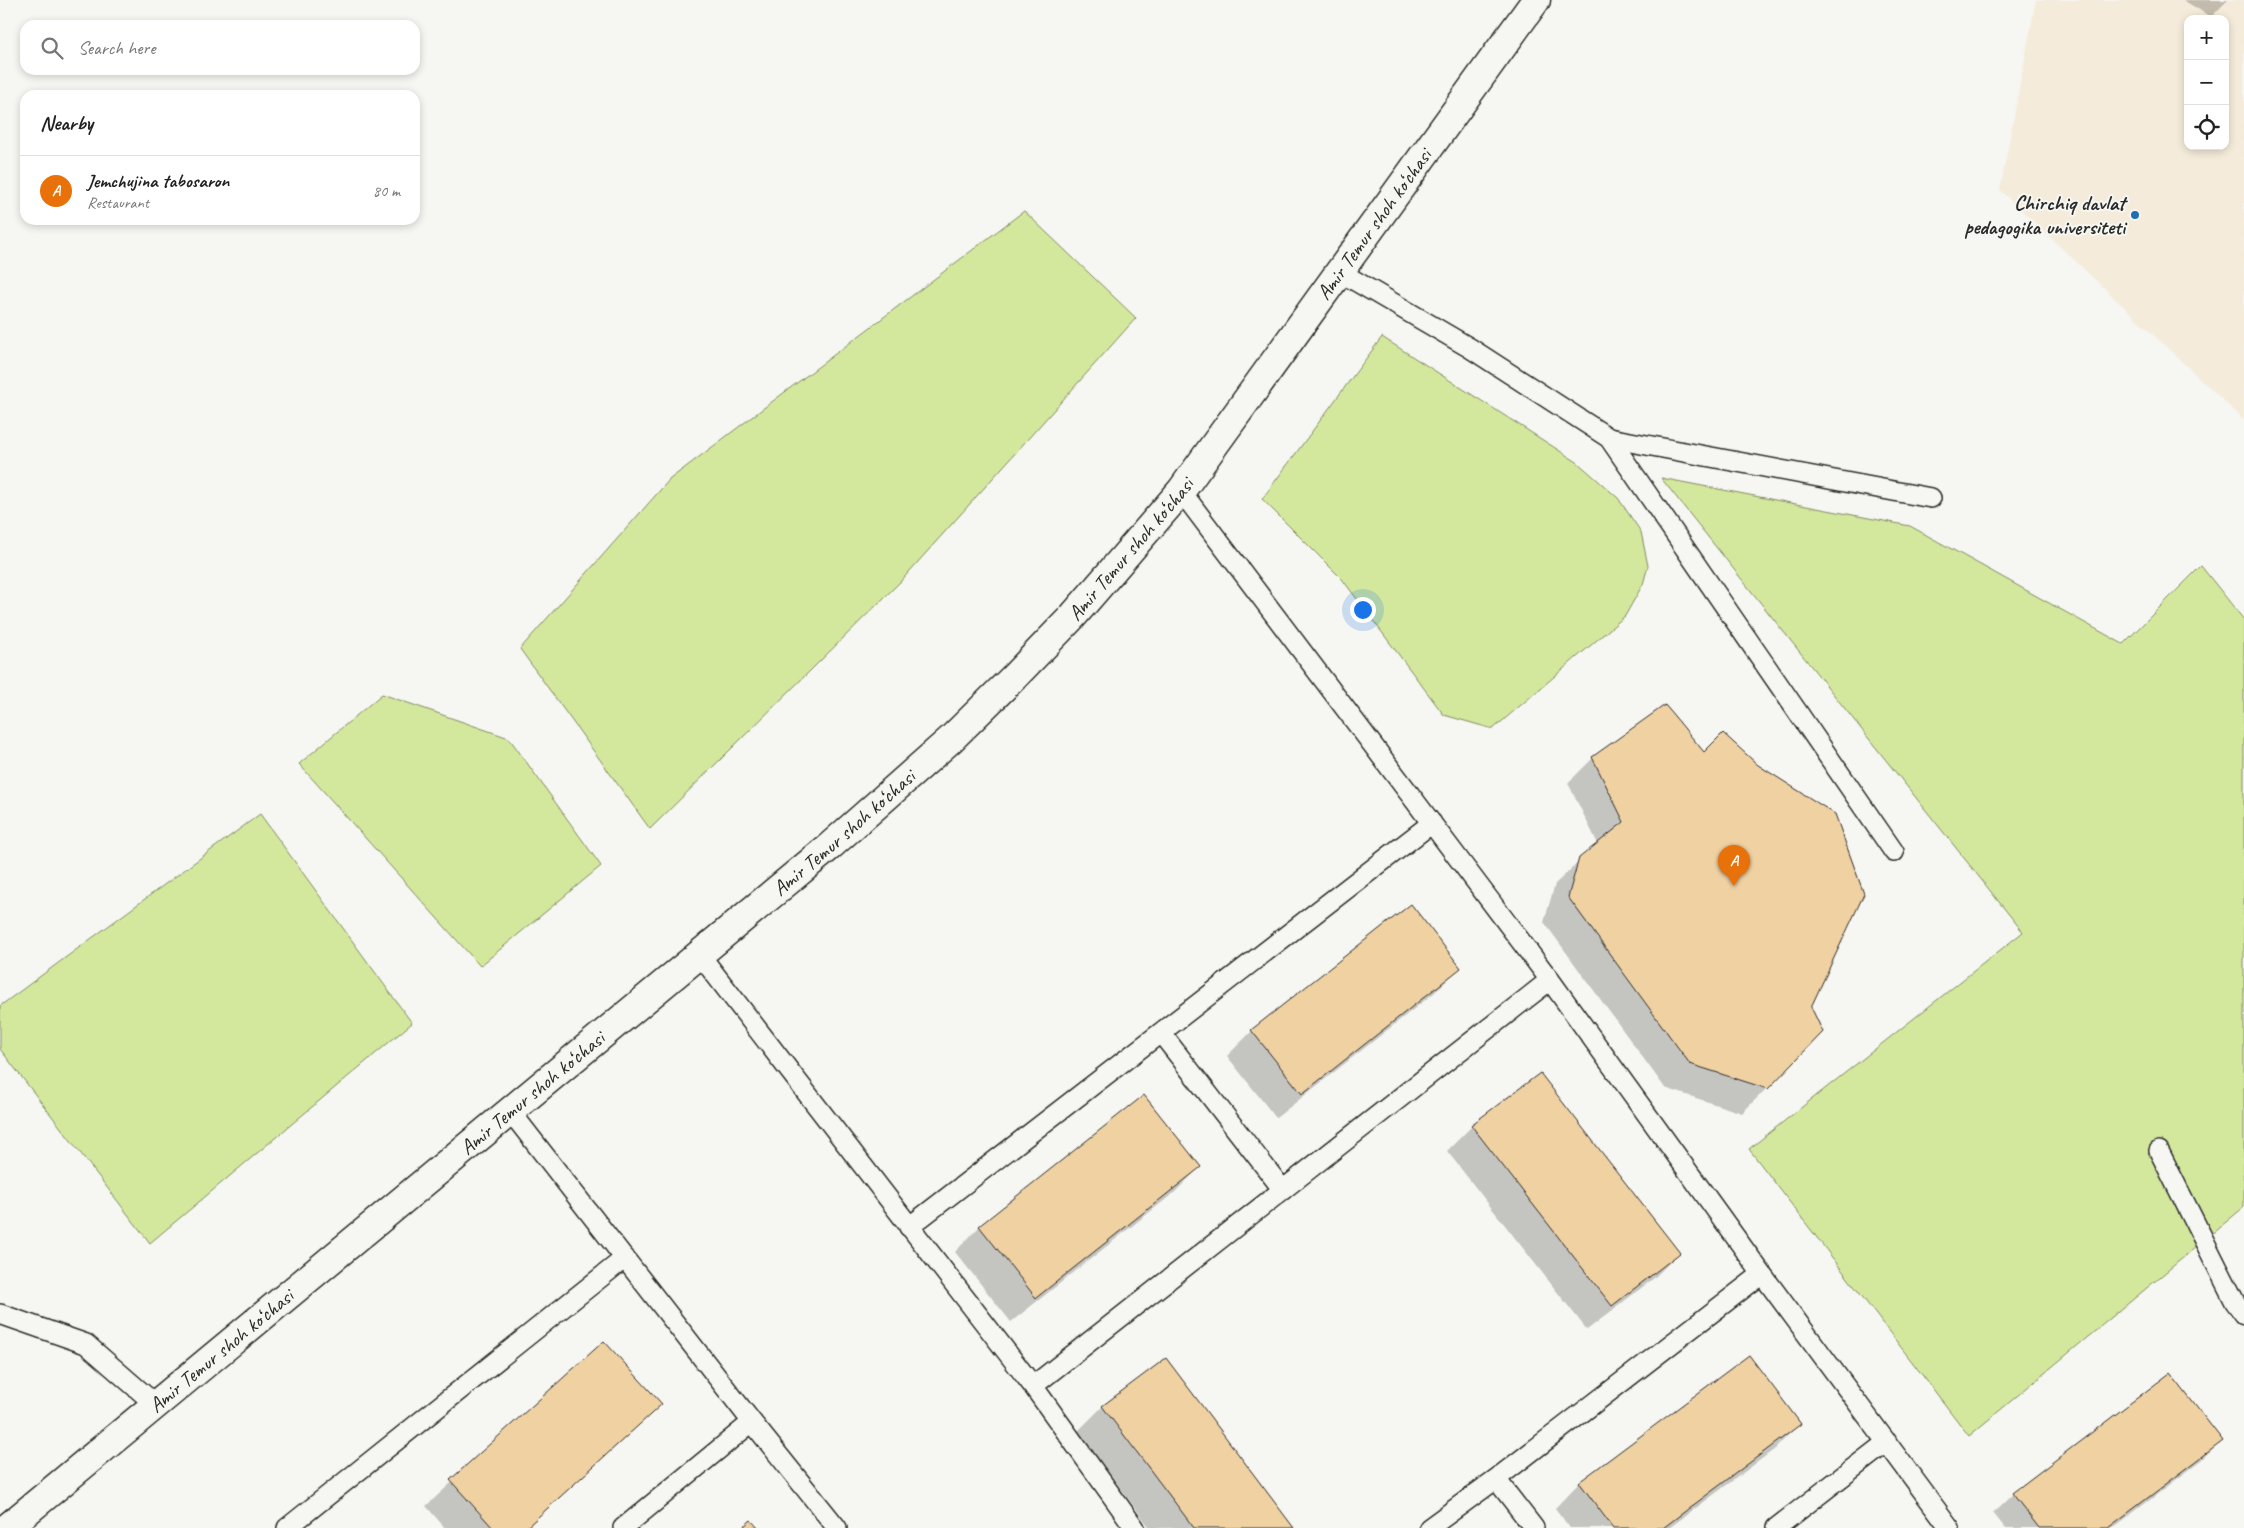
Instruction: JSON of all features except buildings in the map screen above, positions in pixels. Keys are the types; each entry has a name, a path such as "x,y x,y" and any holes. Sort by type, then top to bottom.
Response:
{"main road":[{"name":"Amir Temur shoh ko‘chasi","path":"7,1528 700,955 843,835 951,739 1073,616 1181,491 1536,0"}],"lane":[{"path":"1340,272 1470,348 1609,438 1931,498"},
{"path":"1609,438 1894,852"},
{"path":"1181,491 1550,980 1762,1274 1950,1528"},
{"path":"909,1227 1432,823"},
{"path":"700,955 1033,1386 1135,1528"},
{"path":"1033,1386 1550,980"},
{"path":"1161,1033 1284,1190"},
{"path":"511,1112 752,1422 837,1528"},
{"path":"2159,1151 2235,1302 2244,1314"},
{"path":"287,1528 624,1258"},
{"path":"1429,1528 1496,1479 1762,1274"},
{"path":"0,1314 86,1344 156,1405"},
{"path":"623,1528 752,1422"},
{"path":"1776,1528 1887,1442"},
{"path":"1496,1479 1534,1528"}],"shaded area":[{"name":"Chirchiq davlat pedagogika universiteti","path":"2036,0 2244,0 2244,420 2000,190"}],"green space":[{"path":"1024,211 1136,318 900,582 650,829 520,649 670,479"},
{"path":"1382,337 1577,462 1618,498 1641,532 1648,566 1643,584 1625,616 1493,729 1444,715 1342,579 1262,499"},
{"path":"1661,478 1910,526 2123,644 2201,566 2244,620 2244,1207 1969,1436 1749,1149 2023,932"},
{"path":"382,694 509,738 601,866 480,966 299,764"},
{"path":"260,814 412,1023 150,1243 0,1049 0,1006"}],"place":[{"name":"Chirchiq davlat pedagogika universiteti","path":"2135,215"},
{"name":"Jemchujina tabosaron","path":"1734,886"}]}
